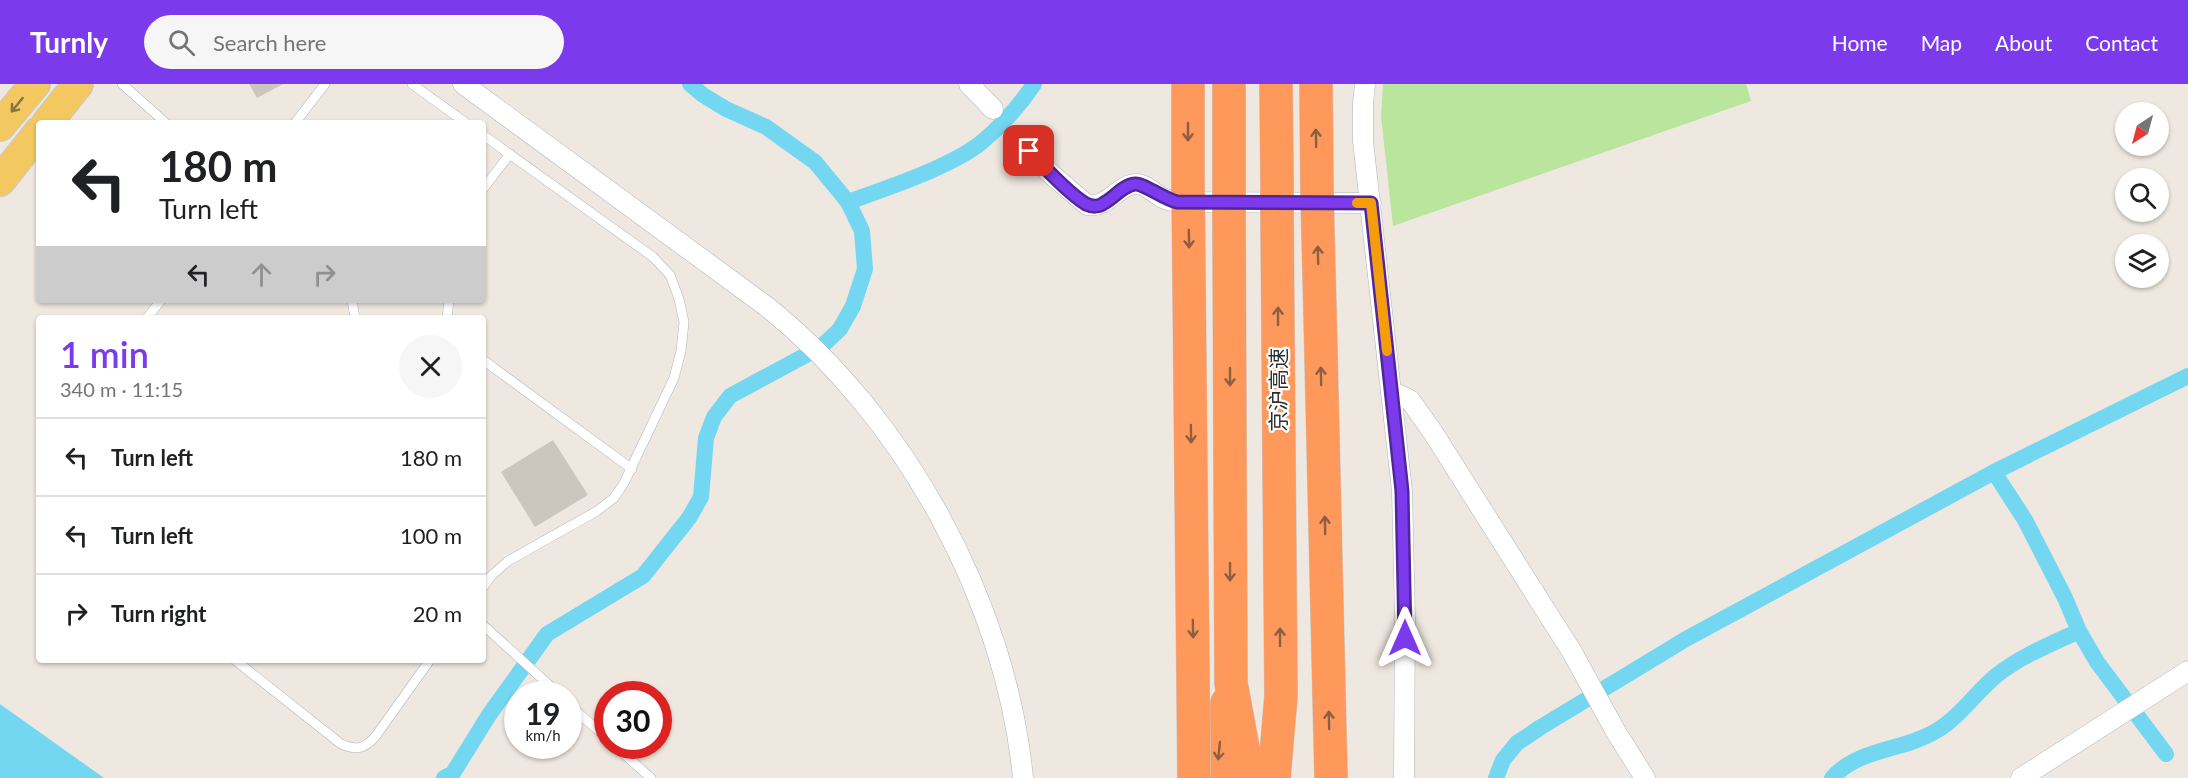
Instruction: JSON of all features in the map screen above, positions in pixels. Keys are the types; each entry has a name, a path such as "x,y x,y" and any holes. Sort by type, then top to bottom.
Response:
{"highway":[{"path":"1188,84 1194,778"},
{"path":"1229,84 1231,683 1244,753 1244,778"},
{"name":"京沪高速","path":"1274,778 1281,696 1276,84"},
{"path":"1316,84 1331,778"},
{"path":"1218,778 1218,752 1231,683"},
{"name":"京沪高速","path":"1281,696 1296,762 1296,778"}],"main road":[{"path":"0,126 34,84"},
{"path":"48,120 78,84"},
{"path":"0,181 36,136"}],"street":[{"path":"463,84 766,306 806,340 848,384 915,474 951,536 976,590 998,652 1012,705 1023,778"},
{"path":"969,84 993,110"},
{"path":"1365,84 1363,141 1402,491 1405,616 1404,778"},
{"path":"1017,139 1051,174 1087,205 1095,207 1128,186 1136,184 1144,185 1165,200 1177,202 1371,203"},
{"path":"1391,391 1410,400 1432,430 1572,652 1616,732 1645,778"},
{"path":"2021,778 2188,671"}],"lane":[{"path":"122,84 163,120"},
{"path":"297,120 325,84"},
{"path":"412,84 462,120"},
{"path":"486,137 653,257 670,275 684,322 681,351 674,378 632,469 614,498 597,511 508,561 486,582"},
{"path":"486,185 510,154"},
{"path":"149,315 159,303"},
{"path":"486,362 632,469"},
{"path":"486,628 544,681"},
{"path":"239,663 340,744 354,749 368,745 375,737 428,663"},
{"path":"582,716 594,727"},
{"path":"630,759 651,778"}],"green space":[{"path":"1383,84 1746,84 1751,101 1393,226 1381,116"}],"water":[{"path":"0,704 104,778 0,778"}],"building":[{"path":"249,84 283,84 257,98"},
{"path":"553,440 588,495 535,527 501,472"}],"waterway":[{"path":"444,778 453,773 489,715 547,634 643,576 689,518 701,497 706,438 714,417 730,396 821,347 840,329 853,306 865,269 862,231 848,202 815,162 766,127 726,109 690,84"},
{"path":"848,202 918,176 969,151 1004,122 1034,84"},
{"path":"1496,778 1503,760 1517,743 1686,639 1994,472 2188,376"},
{"path":"1994,472 2025,520 2065,598 2079,631 2097,662 2166,754"},
{"path":"1832,778 1843,768 1868,755 1910,743 1936,731 1953,719 2006,668 2079,631"}],"slow traffic":[{"path":"1357,203 1371,203 1387,351"}],"route":[{"path":"1029,151 1051,174 1087,205 1095,207 1128,186 1136,184 1144,185 1165,200 1177,202 1371,203 1402,491 1405,638"}]}
